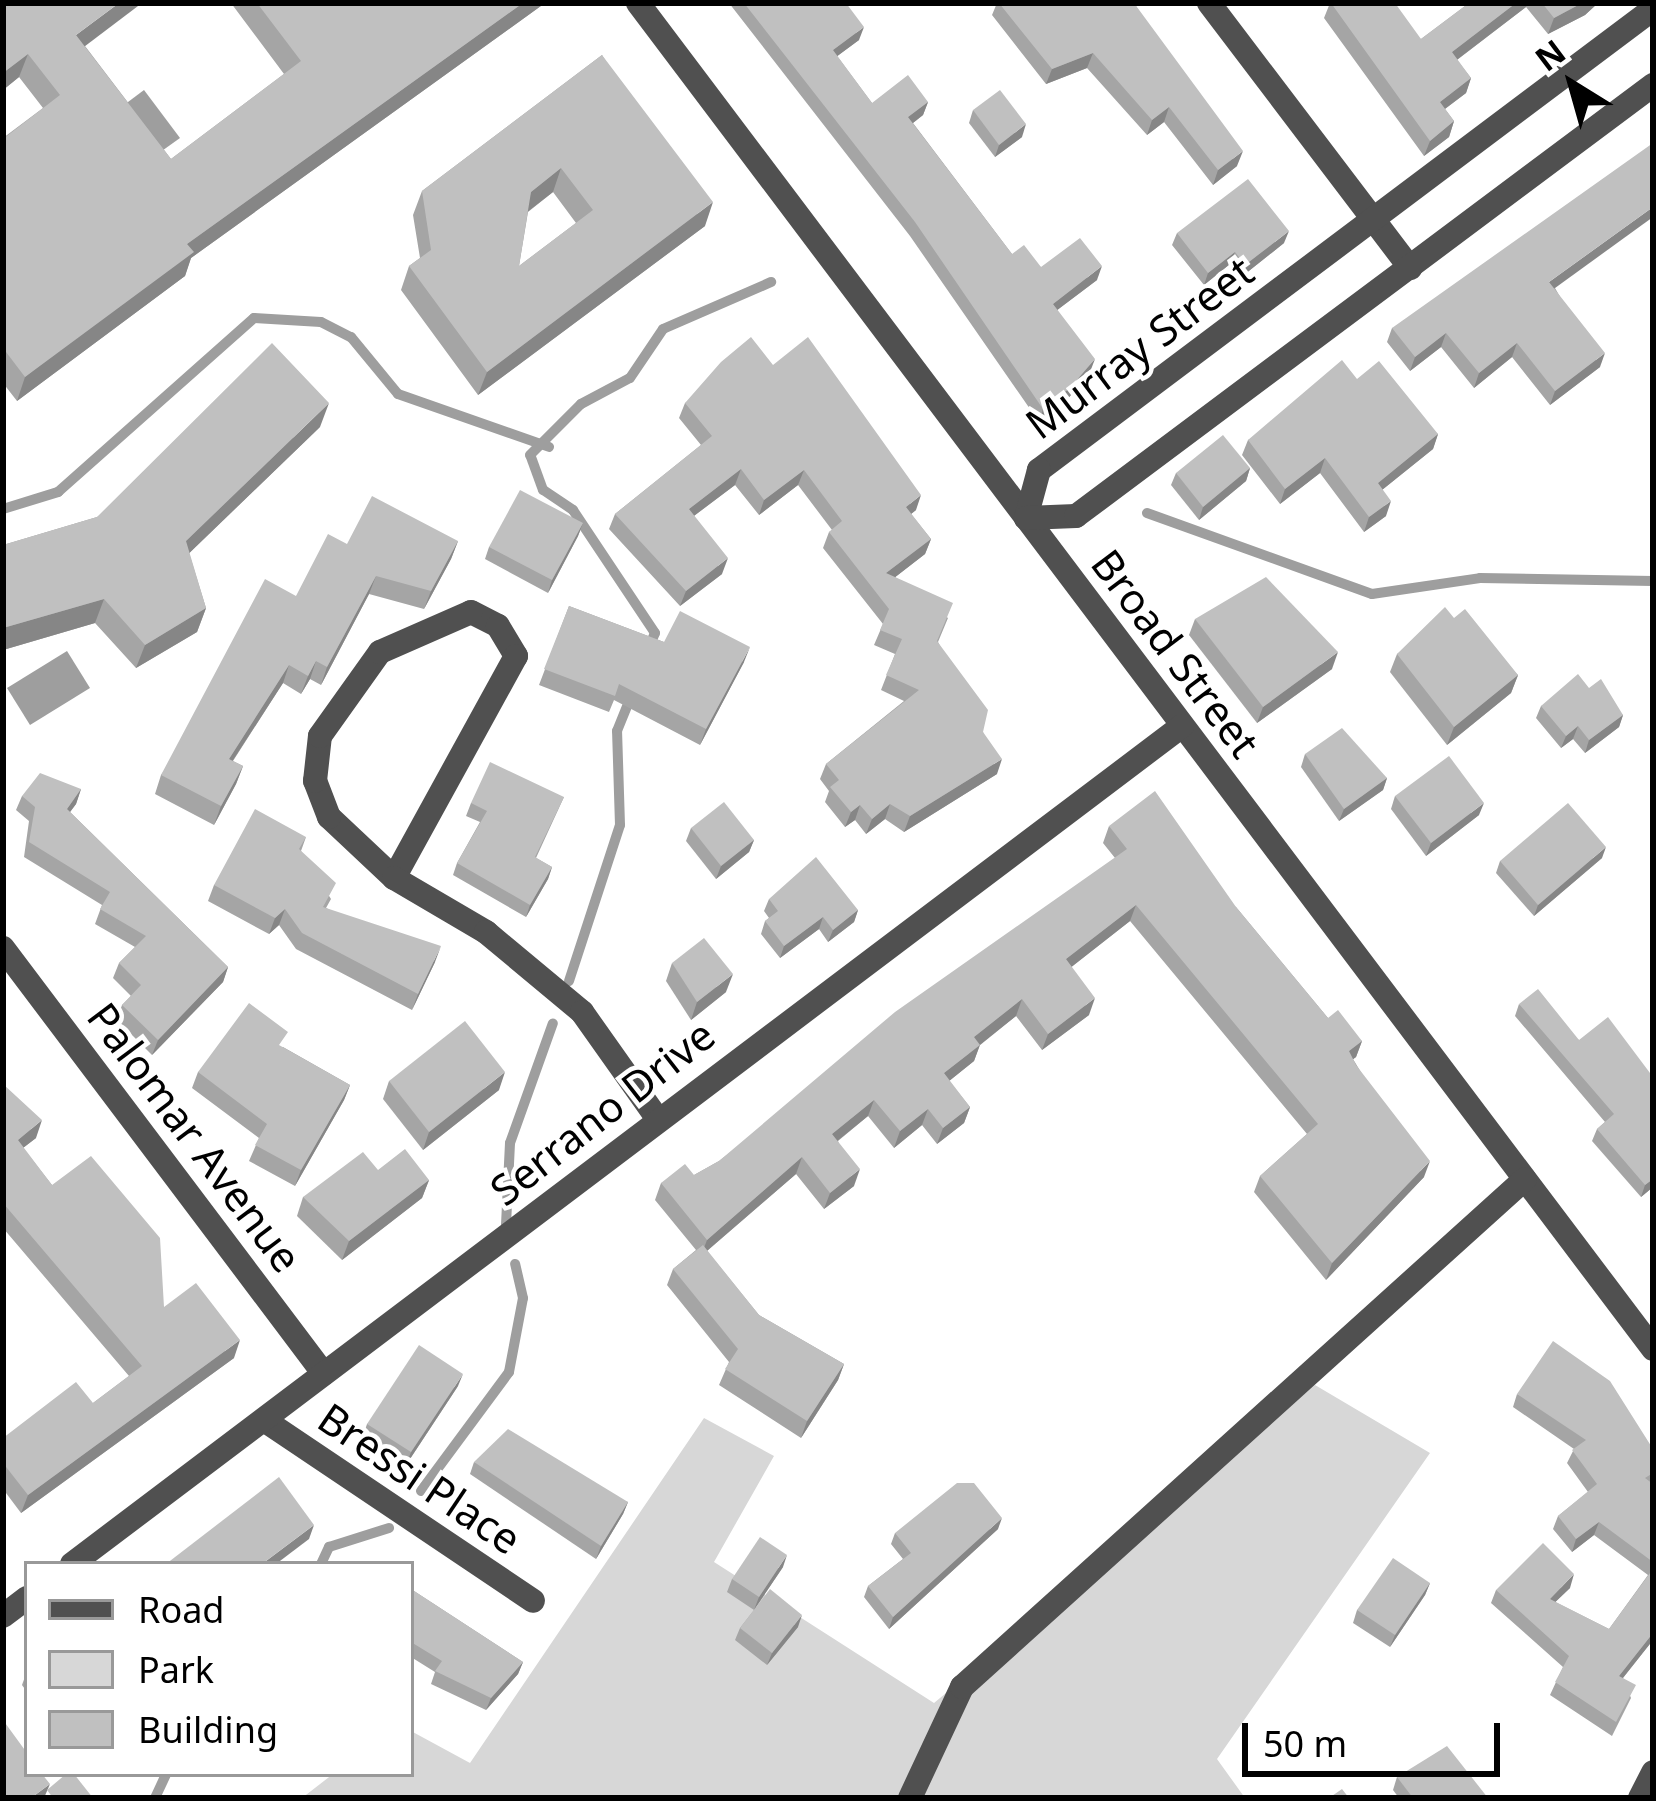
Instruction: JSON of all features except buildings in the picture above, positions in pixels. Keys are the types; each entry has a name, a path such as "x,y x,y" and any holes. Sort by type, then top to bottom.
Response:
{"street":[{"name":"Broad Street","path":"638,3 1653,1349"},
{"path":"1209,3 1409,268"},
{"name":"Murray Street","path":"1025,518 1040,470 1653,9"},
{"path":"1025,518 1076,516 1653,85"},
{"path":"394,878 516,656 498,626 471,612 380,652 320,736 315,781 329,817 394,878 486,932 583,1012 655,1115"},
{"name":"Serrano Drive","path":"77,1561 655,1115 1183,726"},
{"name":"Palomar Avenue","path":"3,948 324,1374"},
{"path":"910,1798 962,1687 1525,1179"},
{"name":"Bressi Place","path":"263,1420 533,1601"},
{"path":"1640,1798 1653,1772"}],"green space":[{"path":"1315,1385 1430,1453 1217,1759 1245,1798 302,1798 329,1777 414,1777 414,1733 470,1763 704,1418 774,1456 714,1562 934,1703"}],"shaded area":[{"path":"144,90 180,138 159,153 124,105"},
{"path":"67,651 90,688 30,725 7,688"}],"waterway":[{"path":"649,647 655,633 573,510 543,490 530,455 581,404 630,378 663,329 771,282"},
{"path":"3,509 58,492 254,318 321,322 351,337 398,394 549,447"},
{"path":"1147,513 1372,594 1480,578 1653,581"},
{"path":"569,981 620,825 617,731 630,698"},
{"path":"506,1225 510,1143 553,1023"},
{"path":"421,1491 509,1372 523,1298 515,1264"},
{"path":"322,1561 329,1547 389,1528"},
{"path":"155,1798 165,1777"}]}
